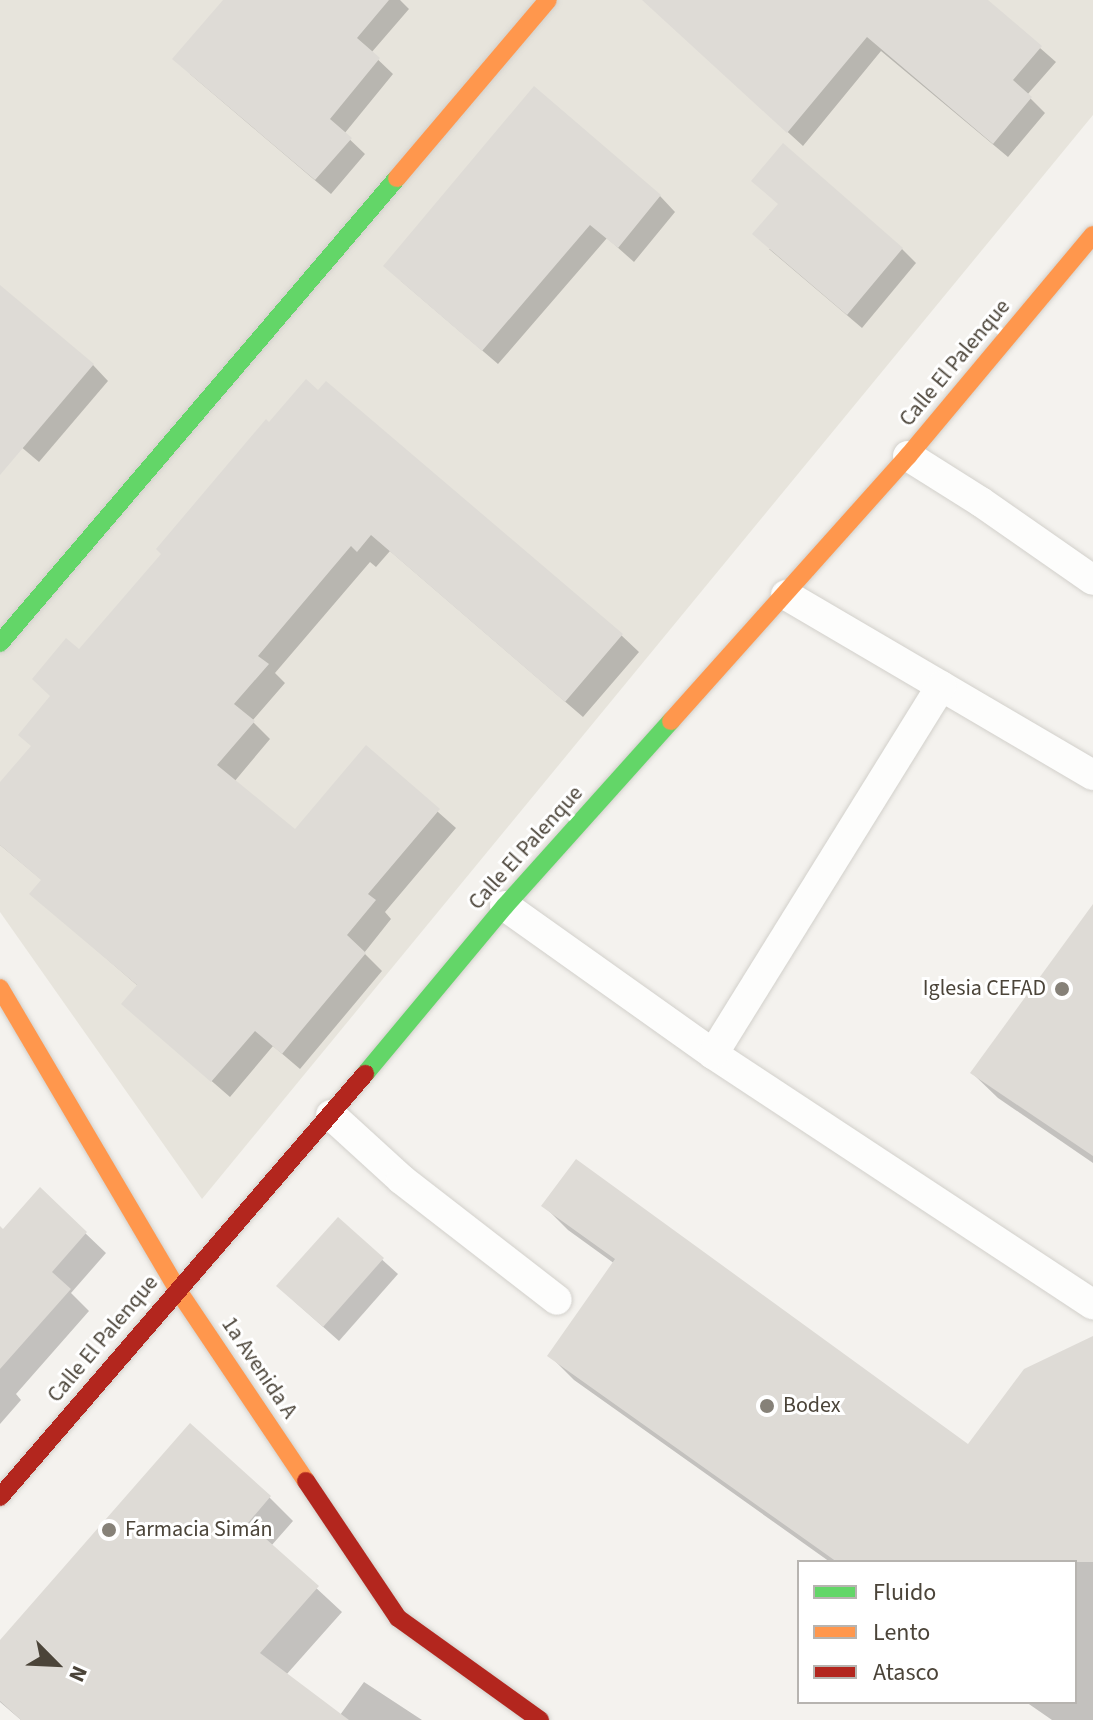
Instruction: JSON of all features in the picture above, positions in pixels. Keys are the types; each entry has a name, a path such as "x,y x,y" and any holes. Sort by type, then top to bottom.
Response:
{"street":[{"path":"0,643 548,0"},
{"name":"Calle El Palenque","path":"0,1497 177,1289 331,1115 505,906 908,456 1093,235"},
{"name":"1a Avenida A","path":"0,988 177,1289 398,1618 540,1720"}],"lane":[{"path":"908,456 981,502 1093,580"},
{"path":"786,595 1093,775"},
{"path":"713,1054 941,686"},
{"path":"505,906 713,1054 1093,1305"},
{"path":"331,1115 401,1179 557,1300"}],"shaded area":[{"path":"0,0 1093,0 1093,115 202,1199 0,912"}],"building":[{"path":"223,0 389,0 357,38 380,58 330,119 352,138 315,180 172,59"},
{"path":"642,0 988,0 1042,46 1013,80 1032,97 993,144 867,37 787,133"},
{"path":"534,86 661,195 618,248 590,225 482,351 383,266"},
{"path":"783,143 903,248 847,315 752,234 778,204 751,181"},
{"path":"0,285 94,364 0,475"},
{"path":"306,379 318,390 326,381 623,634 565,702 371,535 357,552 351,546 258,656 269,664 234,704 255,721 217,765 295,829 366,745 440,809 368,894 376,900 347,935 366,953 282,1054 255,1031 211,1082 121,1004 137,985 29,894 41,880 0,845 0,782 31,746 18,735 50,696 32,679 66,638 79,649 161,554 156,549 266,419 269,422"},
{"name":"Iglesia CEFAD","path":"1093,904 1093,1156 970,1073"},
{"name":"Bodex","path":"576,1159 968,1444 1024,1369 1093,1336 1093,1562 834,1560 547,1356 615,1259 541,1206"},
{"path":"40,1187 87,1232 52,1272 71,1289 0,1369 0,1226 3,1229"},
{"path":"338,1217 384,1258 323,1327 276,1286"},
{"path":"190,1423 271,1496 248,1523 319,1586 260,1653 349,1720 21,1720 0,1701 0,1640"}],"traffic: fast":[{"path":"0,643 397,178"},
{"path":"365,1074 505,906 671,721"}],"traffic: slow":[{"path":"397,178 548,0"},
{"path":"671,721 908,456 1093,235"},
{"path":"0,988 177,1289 306,1481"}],"traffic: jam":[{"path":"0,1497 365,1074"},
{"path":"306,1481 398,1618 540,1720"}],"place":[{"name":"Iglesia CEFAD","path":"1062,989"},
{"name":"Bodex","path":"767,1406"},
{"name":"Farmacia Simán","path":"109,1530"}]}
